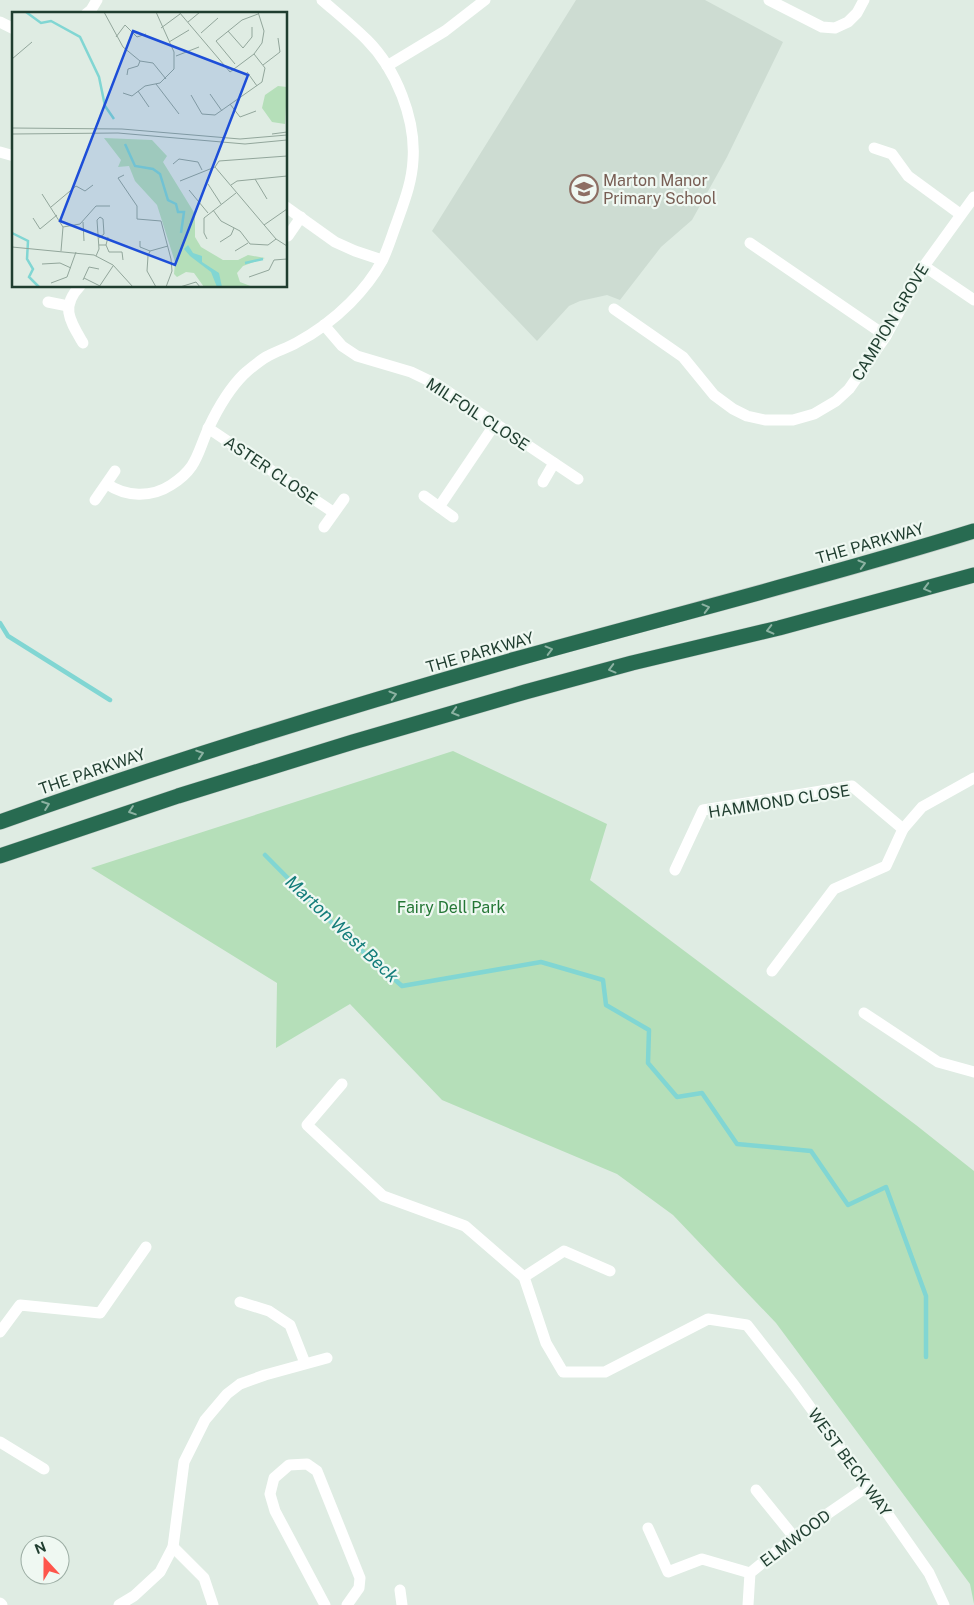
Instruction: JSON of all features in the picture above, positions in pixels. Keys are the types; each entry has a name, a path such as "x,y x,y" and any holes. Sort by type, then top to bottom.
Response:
{"highway":[{"name":"THE PARKWAY","path":"0,822 196,755 346,708 972,532"},
{"path":"0,856 178,796 496,700 779,628 974,575"}],"street":[{"path":"107,484 116,490 141,495 167,487 180,479 190,470 197,459 208,428 224,397 244,374 268,356 296,343 324,325 350,303 369,281 382,260 405,201 410,182 414,160 408,118 404,102 387,66 368,41 322,0"},
{"path":"387,66 445,31 485,0"},
{"path":"769,0 822,27 835,28 848,22 857,13 864,0"},
{"path":"0,22 12,28"},
{"path":"874,148 892,154 908,176 960,214"},
{"name":"CAMPION GROVE","path":"614,309 683,357 714,395 733,409 748,416 765,420 793,420 814,414 836,401 849,389 886,336 924,266 974,196"},
{"path":"288,208 335,242 382,260"},
{"path":"288,236 301,217"},
{"path":"750,243 886,336"},
{"path":"924,266 974,300"},
{"path":"78,288 71,296 68,306 72,325 83,343"},
{"path":"48,302 68,306"},
{"name":"MILFOIL CLOSE","path":"324,325 342,346 357,356 411,372 438,384 578,479"},
{"path":"439,506 495,424"},
{"name":"ASTER CLOSE","path":"208,428 333,512"},
{"path":"543,482 554,464"},
{"path":"95,500 115,471"},
{"path":"424,496 453,517"},
{"name":"ASTER CLOSE","path":"324,527 344,499"},
{"path":"772,971 834,889 886,866 903,829 922,807 974,778"},
{"name":"HAMMOND CLOSE","path":"674,870 703,810 852,786 903,829"},
{"path":"864,1013 938,1062 974,1072"},
{"path":"342,1084 307,1125 384,1196 465,1226 524,1277 564,1250 610,1271"},
{"path":"0,1332 20,1305 100,1313 146,1247"},
{"name":"WEST BECK WAY","path":"524,1277 546,1343 563,1372 605,1372 708,1319 747,1325 794,1385 868,1486 929,1573 944,1605"},
{"path":"240,1302 270,1311 290,1325 305,1363"},
{"path":"119,1605 134,1596 160,1572 174,1547 184,1462 205,1420 227,1394 240,1384 305,1363 327,1358"},
{"path":"0,1442 44,1470"},
{"path":"325,1605 275,1511 270,1494 274,1478 289,1466 307,1464 317,1470 360,1578 359,1588 347,1605"},
{"name":"ELMWOOD","path":"748,1605 750,1573 794,1537 868,1486"},
{"path":"756,1490 794,1537"},
{"path":"648,1528 668,1572 702,1559 750,1573"},
{"path":"174,1547 204,1578 213,1605"},
{"path":"400,1590 402,1605"}],"shaded area":[{"name":"Marton Manor Primary School","path":"576,0 705,0 783,42 727,157 692,220 661,247 620,300 607,295 580,301 569,306 537,341 432,231"}],"green space":[{"name":"Fairy Dell Park","path":"453,751 607,824 590,880 916,1125 974,1171 974,1604 970,1584 776,1323 673,1215 617,1174 442,1100 350,1004 276,1048 277,983 91,868"}],"waterway":[{"name":"Marton West Beck","path":"0,623 8,636 110,700"},
{"name":"Marton West Beck","path":"265,855 344,935 402,986 541,962 603,980 606,1005 649,1030 648,1063 677,1097 702,1093 737,1144 811,1151 848,1205 886,1187 926,1296 926,1357"}],"place":[{"name":"Marton Manor Primary School","path":"584,189"}]}
